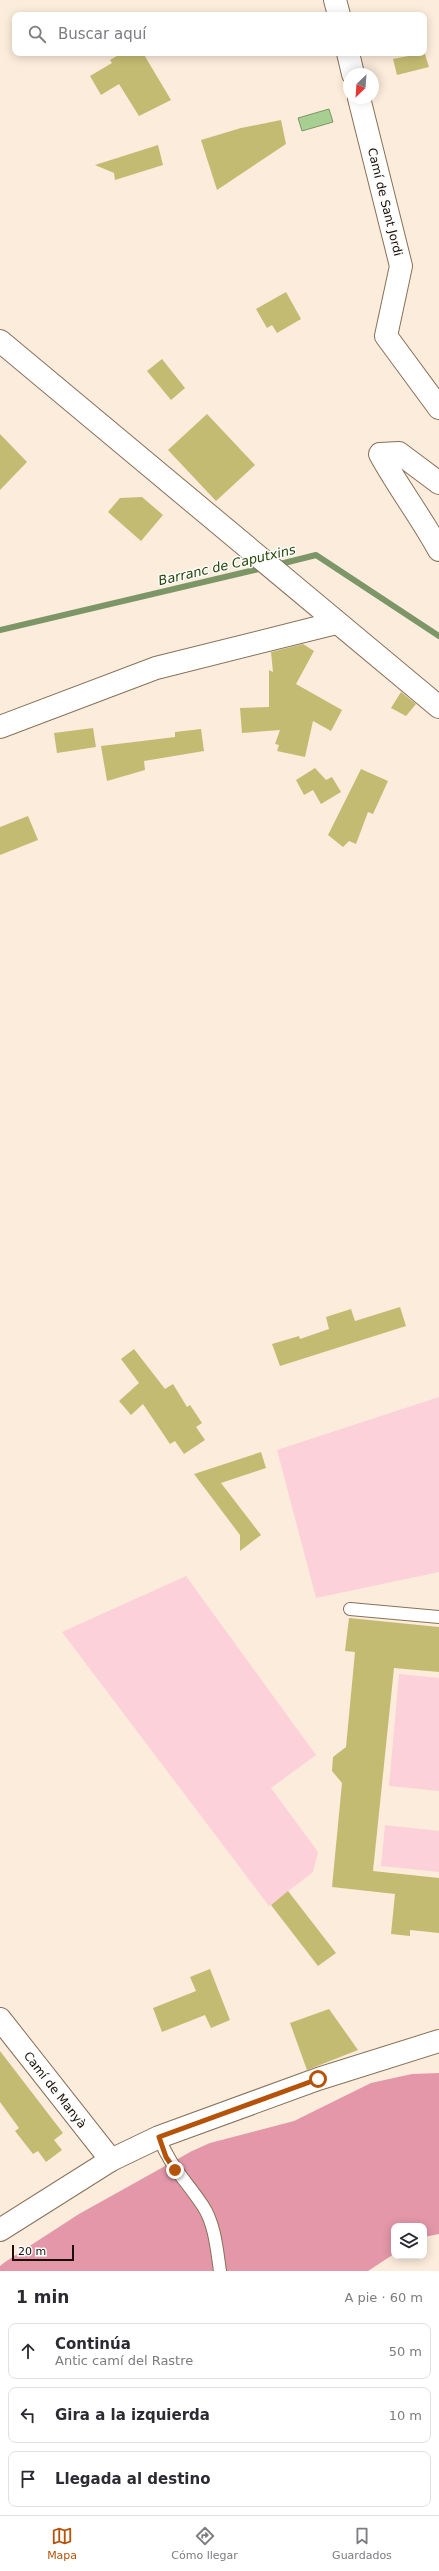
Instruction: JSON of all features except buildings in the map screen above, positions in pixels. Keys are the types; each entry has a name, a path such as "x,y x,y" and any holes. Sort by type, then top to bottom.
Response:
{"street":[{"path":"335,0 338,12"},
{"path":"349,56 352,68"},
{"name":"Camí de Sant Jordi","path":"360,104 401,266 386,336 439,408"},
{"path":"0,341 439,707"},
{"path":"439,483 399,453 380,454 398,486 424,524 439,550"},
{"path":"0,727 156,668 336,622"},
{"name":"Camí de Manyà","path":"0,2019 111,2160"},
{"path":"0,2230 111,2160 159,2137 318,2079 439,2041"}],"lane":[{"path":"350,1609 439,1617"},
{"path":"159,2137 166,2157 204,2207 212,2230 220,2271"}],"shaded area":[{"path":"329,109 333,122 302,131 298,118"},
{"path":"439,1397 439,1572 316,1598 277,1450"},
{"path":"186,1576 316,1755 271,1788 318,1852 313,1872 269,1906 62,1632"},
{"path":"399,1674 439,1678 439,1791 389,1786"},
{"path":"385,1825 439,1831 439,1872 381,1866"},
{"path":"439,2073 439,2234 427,2236 427,2223 391,2223 391,2256 368,2271 0,2271 0,2266 5,2262 79,2214 192,2151 210,2143 294,2121 371,2083 412,2074"}],"waterway":[{"name":"Barranc de Caputxins","path":"276,565 316,555 439,636"},
{"name":"Barranc de Caputxins","path":"0,630 263,568"}],"route":[{"path":"175,2170 166,2157 159,2137 318,2079"}]}
